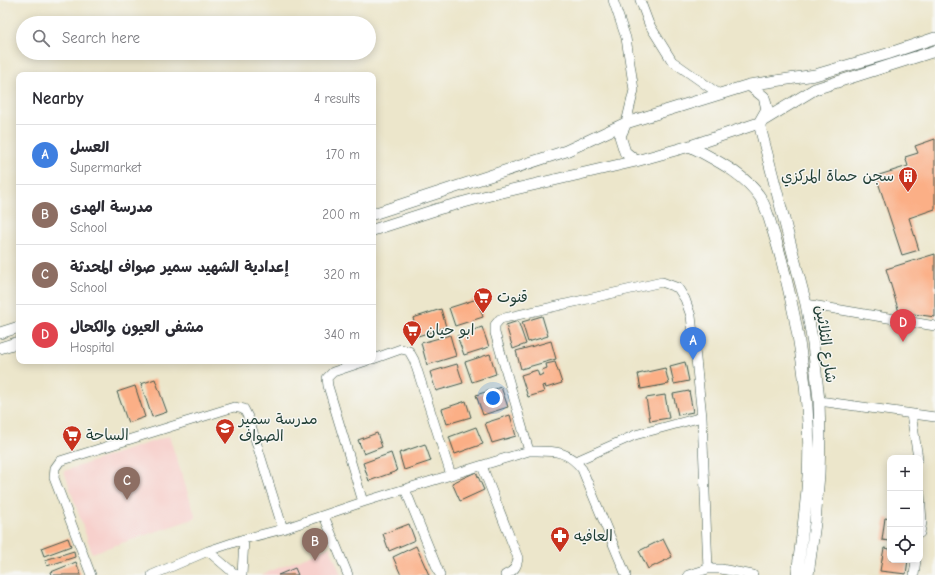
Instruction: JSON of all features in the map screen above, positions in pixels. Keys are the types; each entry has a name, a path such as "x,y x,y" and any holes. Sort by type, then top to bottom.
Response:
{"main road":[{"path":"376,213 566,151 626,123 749,86 814,75 887,54 935,38"},
{"path":"376,229 494,194 636,161 690,146 759,123 815,89 935,51"},
{"path":"749,86 764,97 767,109 759,123"},
{"path":"626,123 620,136 625,152 636,161"},
{"name":"شارع الثلاثين","path":"759,123 806,304 813,344 819,401 819,474 809,523 808,575"},
{"path":"690,146 742,177 752,187 760,197 766,209 779,250 793,308 807,400 809,523 797,575"},
{"path":"0,333 16,328"},
{"path":"0,348 16,343"},
{"path":"800,347 813,344"}],"street":[{"path":"613,0 626,38 634,90 626,123"},
{"path":"640,0 649,24 672,61 719,94"},
{"path":"529,451 495,333 495,325 500,319 662,282 678,288 685,299 691,316 696,359 702,417 708,569"},
{"path":"806,304 935,326"},
{"path":"376,358 401,349 409,350 414,360 451,475"},
{"path":"357,364 333,372 327,378 328,386 363,502"},
{"path":"819,401 935,417"},
{"path":"91,575 54,478 55,468 60,461 234,407 244,409 249,419 283,529"},
{"path":"911,414 918,455"},
{"path":"576,461 635,435 702,417"},
{"path":"152,575 208,551 244,539 283,529 405,489 529,451 555,451 567,455 576,461 582,469 626,575"},
{"path":"482,466 518,558 517,566 511,573 505,575"},
{"path":"405,489 440,575"},
{"path":"324,516 348,575"},
{"path":"242,575 244,539"},
{"path":"208,551 236,575"},
{"path":"914,575 916,563"},
{"path":"688,575 708,569 722,569 753,575"}],"shaded area":[{"path":"169,436 196,518 92,553 64,471"},
{"path":"330,547 341,575 261,575"}],"building":[{"name":"سجن حماة المركزي","path":"935,139 935,209 909,218 919,250 902,255 876,176 908,166 905,157 918,153 915,146"},
{"path":"935,254 935,317 899,312 886,269"},
{"path":"477,299 483,317 455,326 449,308"},
{"path":"441,309 446,327 418,336 413,318"},
{"path":"542,316 548,336 528,342 522,322"},
{"path":"518,321 526,344 513,349 506,325"},
{"path":"482,327 489,347 464,355 457,336"},
{"path":"450,335 456,356 427,365 421,343"},
{"path":"551,341 556,359 521,369 516,351"},
{"path":"490,354 496,374 472,382 465,362"},
{"path":"555,362 562,383 546,388 545,385 542,386 544,392 528,397 521,375 537,370 539,376 543,374 542,370 547,368 546,364"},
{"path":"685,362 689,381 674,384 670,366"},
{"path":"457,364 463,383 436,391 430,372"},
{"path":"665,368 669,384 641,389 638,374"},
{"path":"155,379 167,412 152,417 141,384"},
{"path":"135,386 145,417 128,423 117,392"},
{"path":"501,387 508,407 483,415 476,395"},
{"path":"689,391 693,412 678,415 673,394"},
{"path":"665,395 669,418 650,421 646,398"},
{"path":"466,401 471,417 447,424 442,409"},
{"path":"510,415 516,436 492,443 485,423"},
{"path":"476,427 483,444 455,454 449,437"},
{"path":"377,433 382,447 364,454 358,440"},
{"path":"425,444 431,461 404,470 399,453"},
{"path":"391,453 397,471 369,481 363,463"},
{"path":"476,472 484,490 460,501 452,483"},
{"path":"885,518 887,518 887,541 882,540"},
{"path":"409,524 415,540 389,551 383,534"},
{"path":"68,538 71,546 44,556 41,548"},
{"path":"663,539 672,557 648,569 639,551"},
{"path":"416,546 429,575 401,575 393,557"},
{"path":"884,548 887,548 887,563 908,563 906,574 880,571"},
{"path":"74,551 75,557 47,566 45,560"},
{"path":"76,562 81,575 52,575 51,572"},
{"path":"295,568 298,575 278,575"}],"place":[{"name":"سجن حماة المركزي","path":"908,193"},
{"name":"قنوت","path":"483,314"},
{"name":"مشفى العيون والكحال","path":"903,342"},
{"name":"ابو حيان","path":"412,347"},
{"name":"العسل","path":"693,360"},
{"name":"مدرسة سمير الصواف","path":"225,445"},
{"name":"الساحة","path":"72,452"},
{"name":"إعدادية الشهيد سمير صواف المحدثة","path":"127,500"},
{"name":"العافيه","path":"560,553"},
{"name":"مدرسة الهدى","path":"315,561"}]}
